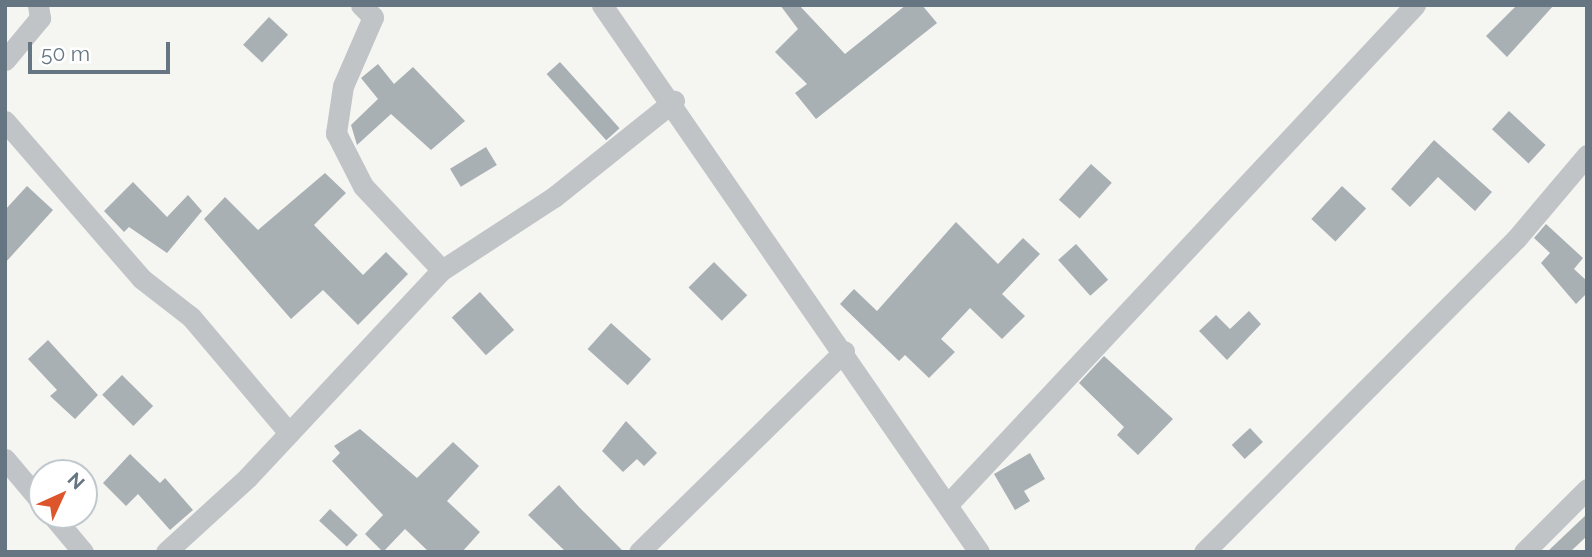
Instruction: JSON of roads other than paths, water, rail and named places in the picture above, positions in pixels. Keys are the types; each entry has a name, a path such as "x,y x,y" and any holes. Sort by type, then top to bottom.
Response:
{"street":[{"path":"5,60 40,18 38,5"},
{"path":"603,5 674,101 949,503 979,552"},
{"path":"949,503 1415,5"},
{"path":"374,9 343,86 336,133 363,186 442,270"},
{"path":"166,552 289,433 442,270 554,197 674,101"},
{"path":"5,121 142,279 191,317 289,433"},
{"path":"1204,552 1516,239 1587,155"},
{"path":"639,552 844,351"},
{"path":"5,459 28,486"},
{"path":"1524,552 1587,489"},
{"path":"64,529 83,552"}]}
